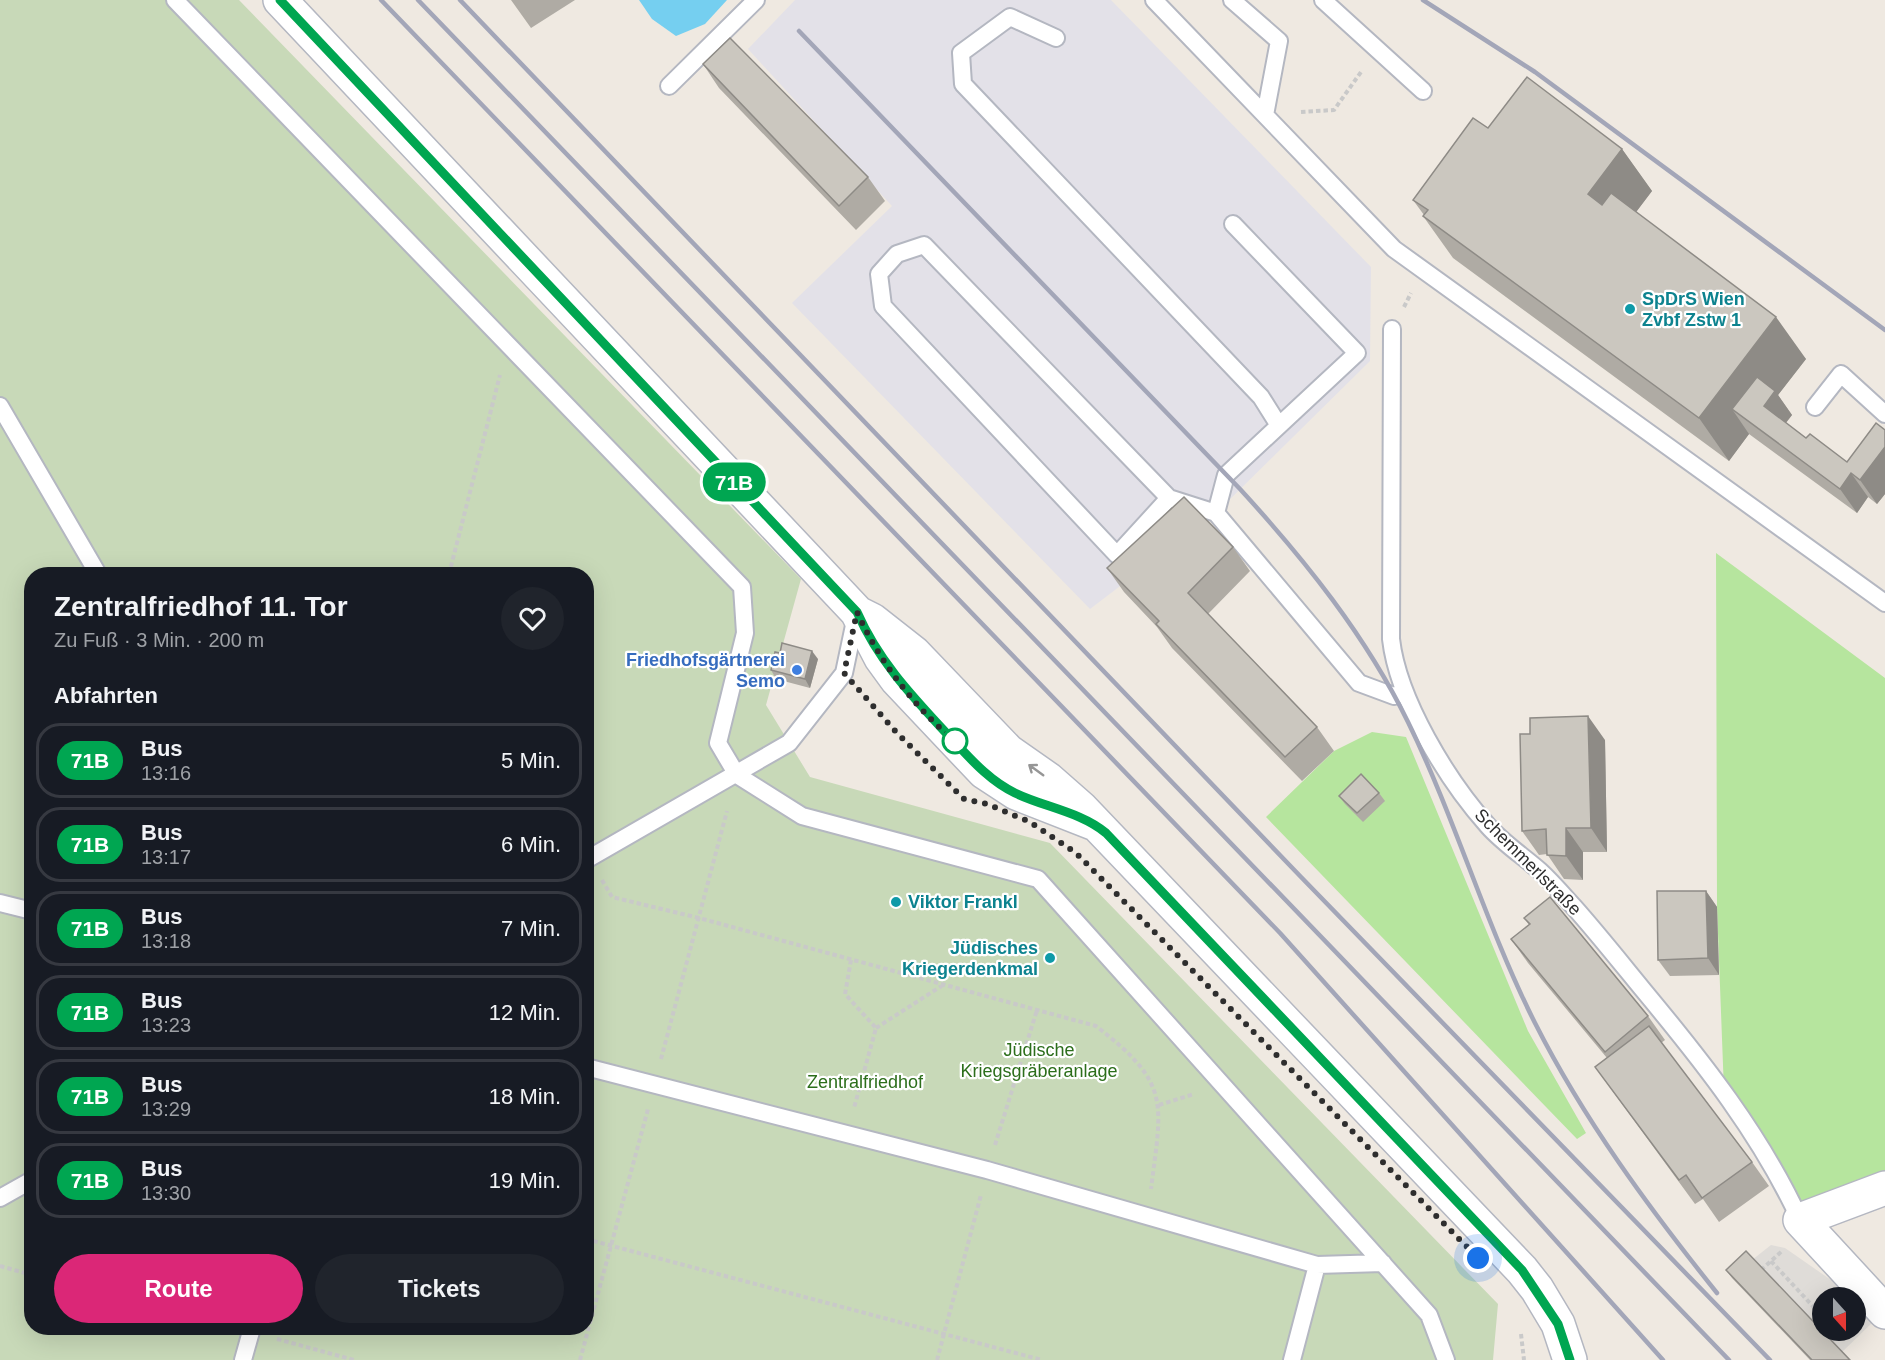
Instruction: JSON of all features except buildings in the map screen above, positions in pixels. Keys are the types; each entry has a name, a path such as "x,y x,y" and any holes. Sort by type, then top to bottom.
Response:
{"street":[{"path":"280,0 857,612 881,658 897,680 984,772 1016,793 1095,824 1522,1270 1558,1324 1570,1360"},
{"path":"1800,1220 1885,1188"},
{"name":"Schemmerlstraße","path":"1800,1220 1885,1312"}],"lane":[{"path":"175,0 742,587 745,633 718,743 737,775 802,816 1038,879 1429,1315 1446,1360"},
{"path":"669,86 756,0"},
{"path":"1154,0 1394,249 1885,603"},
{"path":"1232,0 1279,41 1265,115"},
{"path":"1323,0 1423,91"},
{"path":"1056,38 1010,17 961,53 963,84 1261,397 1278,424"},
{"path":"1216,513 1226,475 1278,424 1357,353 1233,224"},
{"path":"1169,498 1117,555 883,306 879,273 897,254 924,245 1169,498 1216,513 1359,683 1394,696 1404,692"},
{"name":"Schemmerlstraße","path":"1392,329 1391,639 1394,662 1404,692 1454,783 1473,808 1490,828 1542,873 1575,908 1724,1091 1780,1175 1800,1220"},
{"path":"1815,407 1841,374 1885,414"},
{"path":"0,406 94,567"},
{"path":"594,856 789,743 844,673 857,612"},
{"path":"0,903 24,909"},
{"path":"594,1069 987,1170 1317,1265 1383,1263"},
{"path":"0,1198 24,1184"},
{"path":"1292,1360 1317,1265"},
{"path":"243,1360 250,1335"}],"path":[{"path":"1334,110 1377,49"},
{"path":"1392,329 1423,270"},
{"path":"452,567 508,344"},
{"path":"594,868 612,897 1096,1026 1131,1053 1148,1074 1160,1105 1148,1216"},
{"path":"851,960 845,994 876,1029"},
{"path":"847,1134 876,1029 944,985"},
{"path":"937,1360 987,1170 1037,1010"},
{"path":"594,1241 1042,1360"},
{"path":"1771,1261 1812,1305"},
{"path":"0,1266 24,1273"},
{"path":"1756,1275 1761,1270"},
{"path":"1519,1323 1524,1360"},
{"path":"268,1335 354,1360"}],"shaded area":[{"path":"795,0 1111,0 1371,267 1370,361 1216,513 1090,609 792,303 892,206 748,49"},
{"path":"1771,1245 1785,1248 1838,1287 1812,1287 1812,1323 1752,1260"},
{"path":"1866,1317 1872,1323 1866,1329"},
{"path":"1830,1341 1853,1341 1841,1353"}],"green space":[{"name":"Zentralfriedhof","path":"0,0 239,0 801,579 766,705 810,777 1050,843 1498,1304 1493,1360 0,1360"},
{"path":"1716,553 1885,678 1885,1188 1800,1220 1724,1091 1717,907"},
{"path":"1372,732 1406,737 1528,1031 1586,1133 1577,1139 1266,817 1334,751"}],"water":[{"path":"639,0 727,0 705,24 676,36 652,19"}],"railway":[{"path":"381,0 1280,933 1663,1360"},
{"path":"418,0 1729,1360"},
{"path":"460,0 1301,877 1770,1360"},
{"path":"1423,0 1535,72 1885,330"},
{"path":"799,31 1240,489 1288,543 1333,600 1373,659 1408,722 1441,797 1517,986 1554,1059 1596,1129 1667,1229 1717,1293"}],"bus line":[{"name":"71B","path":"280,0 857,612 865,631 897,680 984,772 999,784 1016,793 1095,824 1106,833 1440,1182 1537,1289 1558,1324 1570,1360"}],"place":[{"name":"SpDrS Wien Zvbf Zstw 1","path":"1630,309"},
{"name":"Friedhofsgärtnerei Semo","path":"797,670"},
{"name":"Viktor Frankl","path":"896,902"},
{"name":"Jüdisches Kriegerdenkmal","path":"1050,958"}],"route":[{"path":"955,741 897,680 865,631 857,612 844,673 897,733 964,799 987,804 1030,822 1076,853 1478,1258"}],"park label":[{"name":"Jüdische Kriegsgräberanlage","path":"1039,1060"}]}
